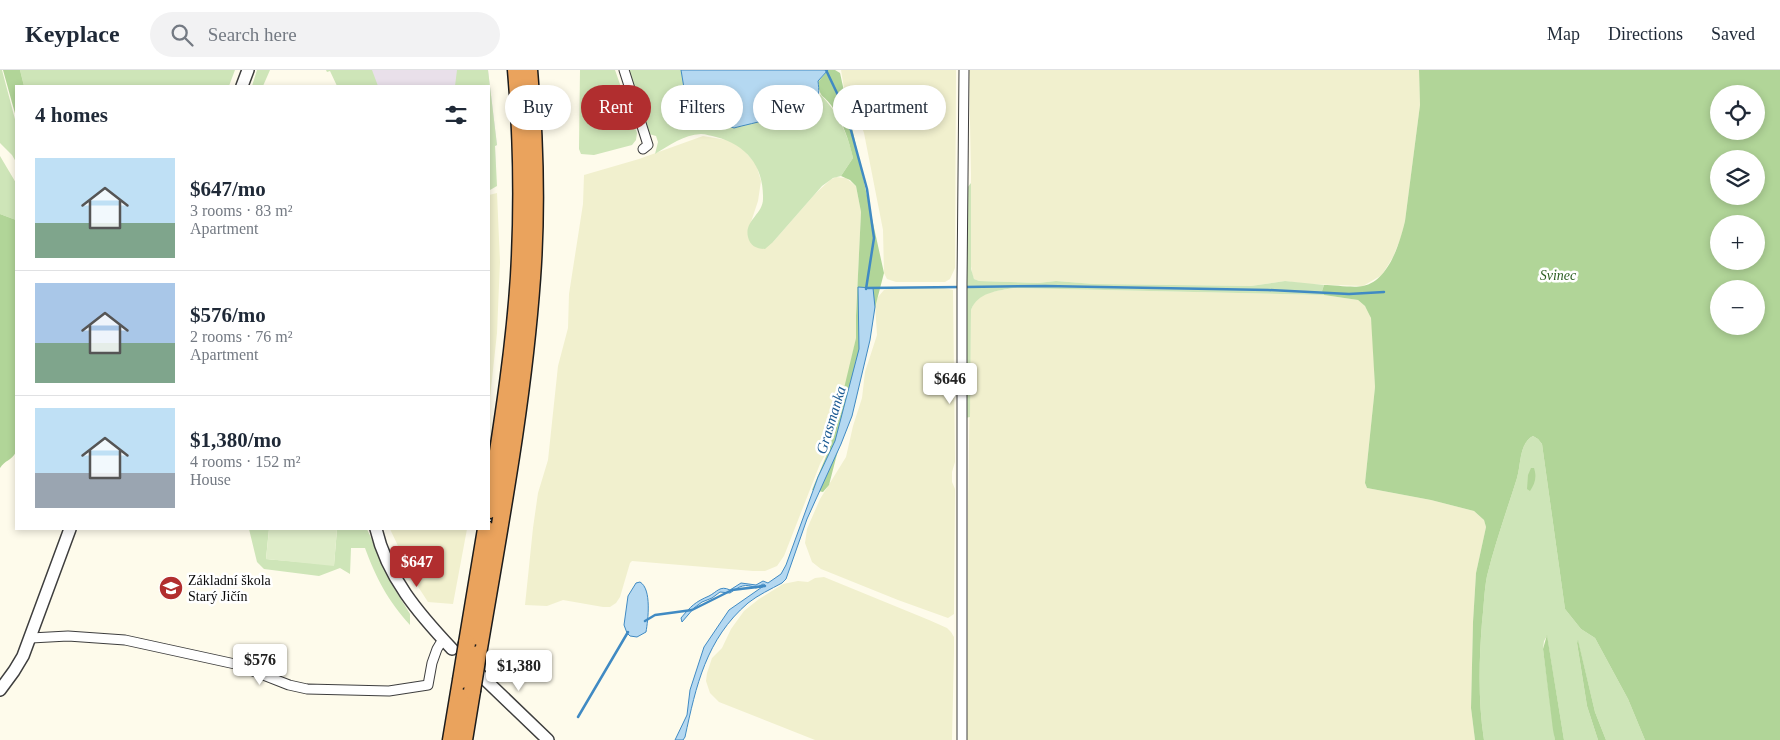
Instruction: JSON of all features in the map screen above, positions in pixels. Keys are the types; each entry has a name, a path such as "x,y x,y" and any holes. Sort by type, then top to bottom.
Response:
{"highway":[{"path":"490,503 513,346 519,278 521,165 516,70"},
{"path":"529,70 534,165"},
{"path":"467,652 517,415 526,347 533,246 538,70"},
{"path":"464,740 467,652 486,530"},
{"path":"451,740 466,685"}],"street":[{"path":"242,85 248,70"},
{"path":"624,70 648,145 643,149"},
{"path":"962,740 964,70"},
{"path":"0,690 24,656 70,530"},
{"path":"376,530 394,576 412,604 442,639 467,652 548,740"},
{"path":"31,638 68,636 126,640 235,664 289,685 307,689 389,691 428,685 436,649 442,639"}],"shaded area":[{"path":"349,70 488,70 490,85 357,85"},
{"path":"490,87 497,145 495,146 496,179"}],"green space":[{"path":"0,70 2,70 15,119 15,160 0,143"},
{"path":"3,70 20,70 24,85 15,85 15,113"},
{"path":"20,70 235,70 229,85 24,85"},
{"path":"257,70 270,70 263,85 252,85"},
{"path":"326,70 372,70 378,85 337,85 330,71 327,72"},
{"path":"457,70 488,70 490,85 455,85"},
{"path":"580,70 615,70 620,85 581,85 581,130 636,130 636,140 632,145 594,155 581,154 579,149"},
{"path":"627,70 681,70 684,85 661,85 661,130 743,130 743,107 753,106 753,130 823,130 823,98 833,110 833,130 844,130 853,158 841,176 833,178 822,186 773,242 765,249 757,248 750,243 747,231 762,204 763,187 757,167 752,159 737,146 703,134 682,138 655,154 658,142 656,136 649,134 648,130 651,130 651,85 632,85"},
{"path":"828,70 835,70 840,73 843,85 833,85 833,108 823,96 823,85 819,85 818,82"},
{"path":"841,70 956,70 955,268 950,279 945,282 896,282 887,279 884,273 883,230 863,130 946,130 946,85 844,85"},
{"path":"969,70 1419,70 1420,105 1405,221 1393,257 1382,275 1363,286 1306,284 1285,281 1251,286 1094,284 1056,281 1038,283 979,281 974,279 970,258"},
{"name":"Svinec","path":"1419,70 1780,70 1780,740 1645,740 1628,699 1595,638 1581,629 1565,609 1542,444 1533,436 1528,439 1521,455 1517,478 1487,576 1480,666 1480,696 1484,740 1475,740 1471,708 1473,622 1476,573 1486,527 1484,520 1474,511 1431,500 1367,488 1365,483 1375,387 1371,318 1365,306 1358,300 1324,295 1322,291 1324,285 1359,287 1372,283 1380,277 1392,260 1405,221 1420,105"},
{"path":"490,87 497,145 495,146 497,186 490,190"},
{"path":"844,130 853,130 884,273 829,485 823,492 812,490 830,447 856,338 861,212 856,186 850,180 841,176 853,158"},
{"path":"703,136 727,140 740,146 756,164 761,181 758,201 749,228 773,242 815,194 830,180 836,177 846,178 856,186 861,212 856,338 838,421 830,446 820,464 784,556 777,566 765,571 753,571 632,561 620,597 610,607 563,600 547,606 525,605 538,493 548,460 558,366 568,328 569,294 583,204 584,175 639,159"},
{"path":"0,156 15,181 15,220 0,214"},
{"path":"971,183 971,269 974,279 979,281 1251,286 1285,281 1324,285 1322,291 1324,295 1014,288 989,293 978,299 971,310 970,417 965,418 967,188"},
{"path":"497,193 500,262 497,333 490,398 490,195"},
{"path":"0,214 15,220 15,453 0,468"},
{"path":"896,287 944,288 953,290 955,462 952,482 955,489 954,614 948,618 821,569 812,562 805,543 807,529 820,499 846,457 862,398 865,372 877,335 875,304 884,290"},
{"path":"1014,288 1324,295 1358,300 1365,306 1370,313 1372,324 1375,387 1365,483 1367,488 1431,500 1474,511 1484,520 1486,527 1476,573 1473,622 1471,708 1475,740 967,740 971,310 978,297 991,292"},
{"path":"1533,436 1542,444 1565,609 1581,629 1595,638 1628,699 1645,740 1606,740 1595,712 1578,641 1587,706 1598,740 1564,740 1547,636 1543,649 1555,740 1484,740 1480,696 1480,666 1486,582 1517,478 1521,455 1528,439"},
{"path":"1531,468 1534,468 1535,477 1530,491 1527,489 1528,475"},
{"path":"249,530 269,530 266,559 334,565 337,530 367,530 391,583 410,614 410,625 383,589 365,548 351,548 350,574 340,568 319,576 264,569 257,562"},
{"path":"269,530 337,530 334,566 266,559"},
{"path":"390,530 467,530 453,604 428,602 415,582"},
{"path":"824,577 929,620 947,628 951,632 954,637 952,740 815,740 719,702 710,693 706,681 712,658 722,648 731,629 744,611 783,584 798,581 808,582 815,578"},
{"path":"1547,635 1564,740 1555,740 1553,730 1543,649"},
{"path":"1578,640 1595,712 1606,740 1598,740 1587,706"}],"water":[{"path":"681,70 828,70 818,81 818,85 753,85 753,123 743,126 743,85 684,85"},
{"path":"858,287 873,288 875,307 870,340 852,416 841,444 807,519 786,579 748,603 722,632 705,664 685,737 683,740 675,740 687,715 690,690 704,647 729,610 765,585 763,584 756,588 743,586 730,593 720,592 694,608 682,622 681,618 700,600 719,590 724,588 730,590 741,583 756,585 763,581 768,583 781,574 786,565 818,477 835,441 859,349"},
{"path":"640,582 644,586 648,598 648,613 646,632 637,637 630,636 624,625 628,596 636,583"}],"waterway":[{"name":"Grasmanka","path":"826,70 846,112 867,189 874,238 866,289"},
{"path":"965,287 1045,286 1268,290 1349,294 1384,292"},
{"path":"866,288 960,287"},
{"path":"645,621 655,615 692,610 732,590 765,586"},
{"path":"578,717 628,632"}],"place":[{"name":"Základní škola Starý Jičín","path":"171,588"}]}
